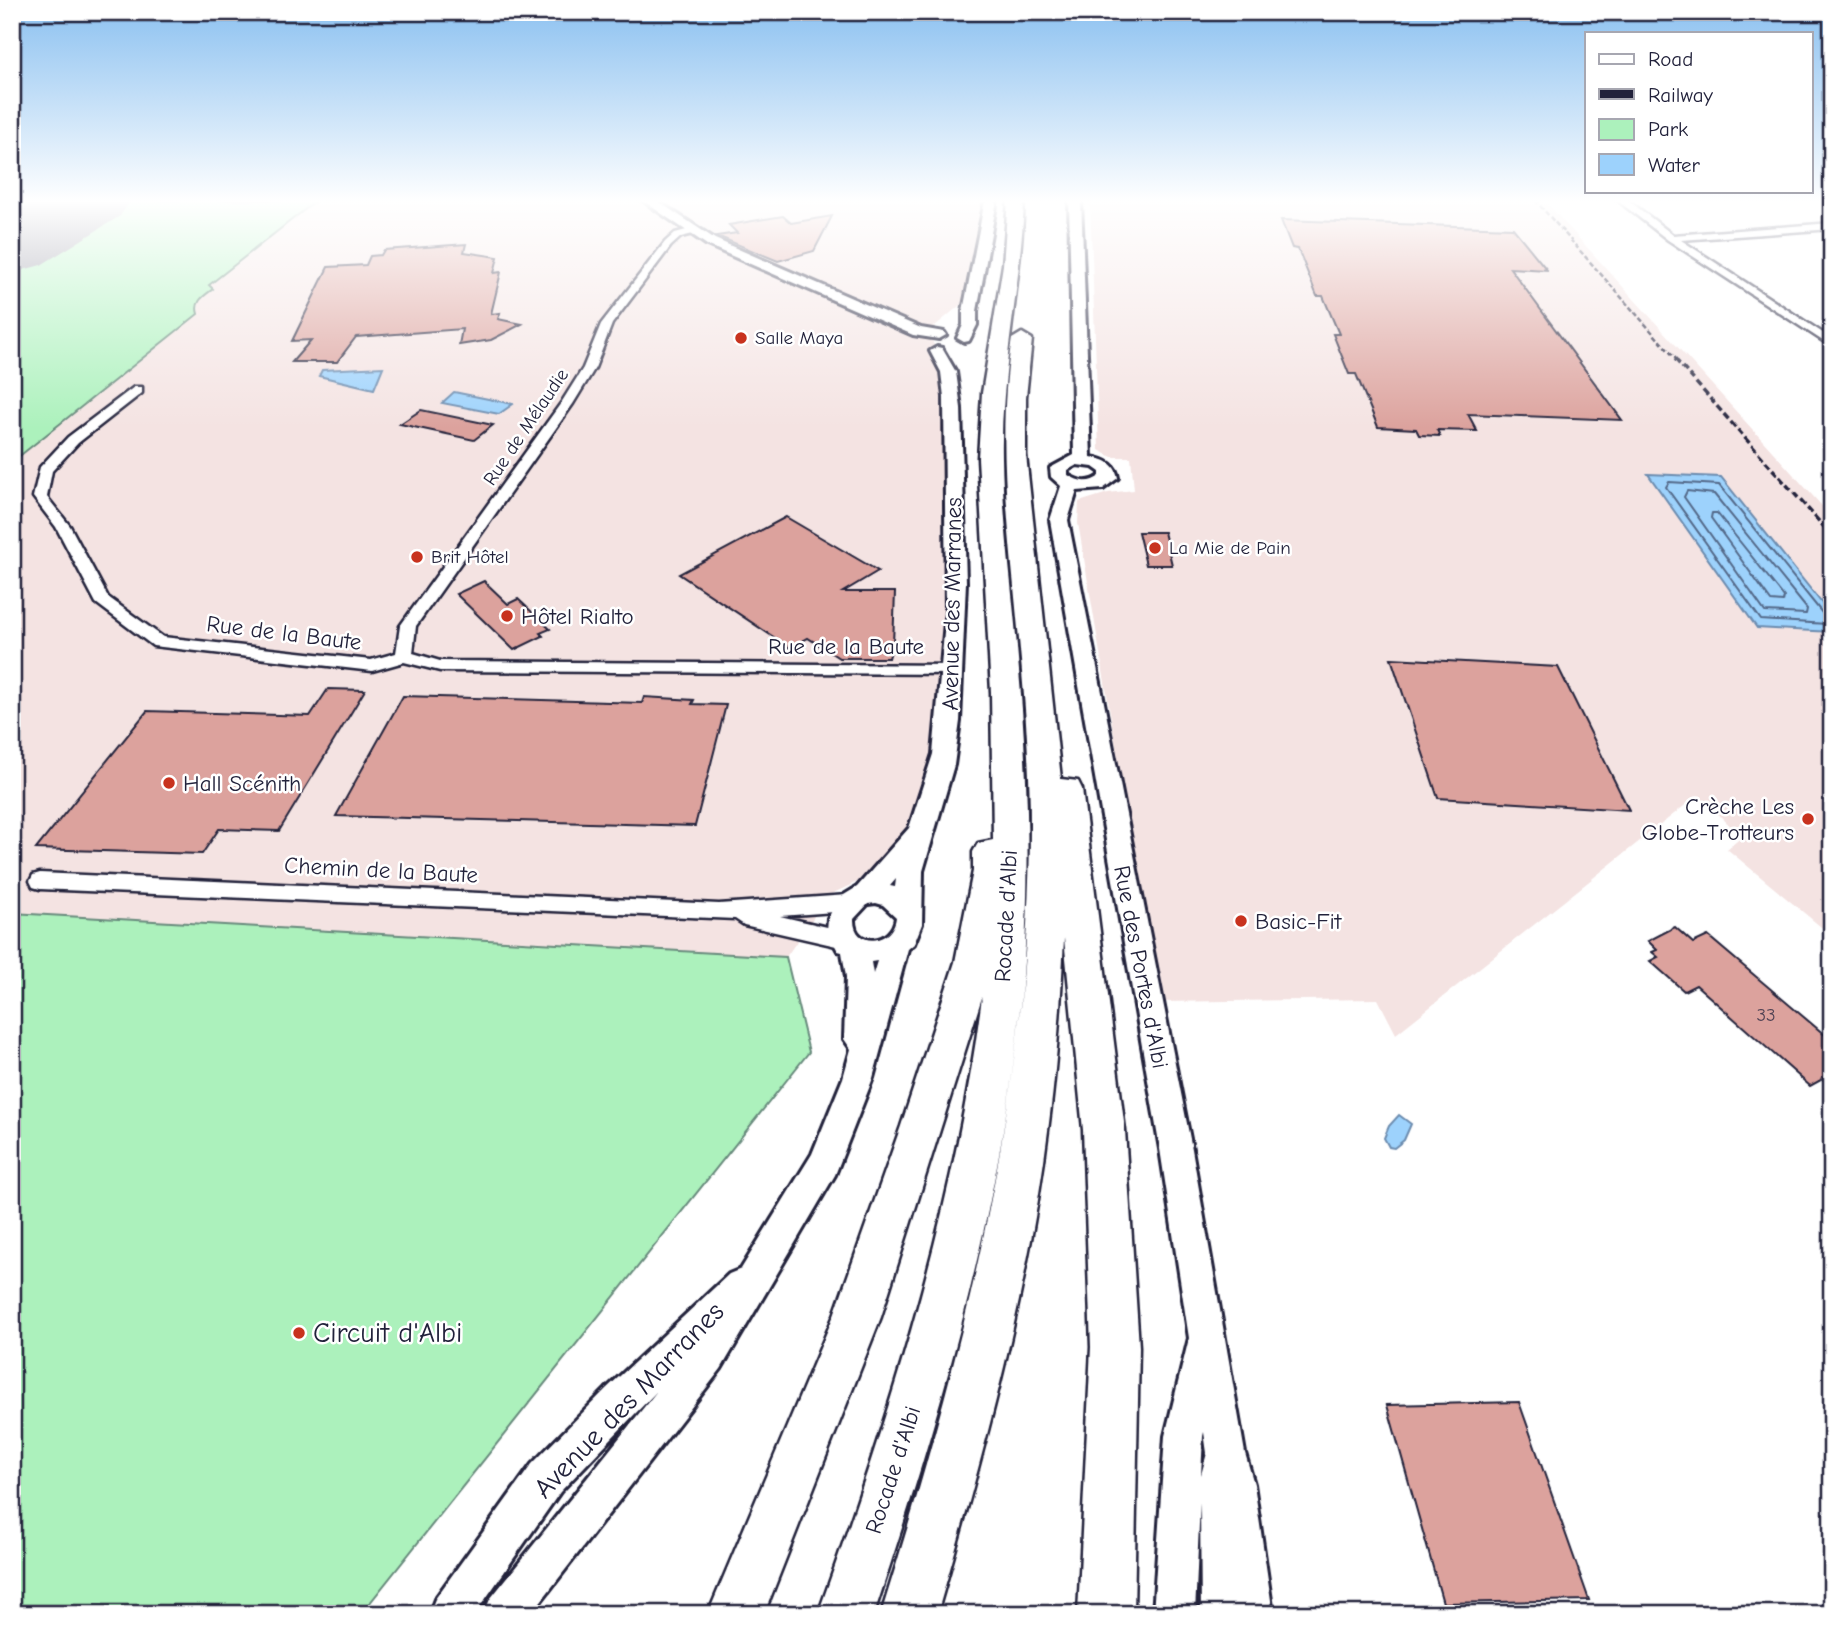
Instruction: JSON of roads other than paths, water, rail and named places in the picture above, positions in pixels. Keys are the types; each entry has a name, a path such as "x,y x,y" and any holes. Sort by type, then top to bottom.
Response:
{"highway":[{"name":"Rocade d'Albi","path":"846,1614 910,1421 947,1287 977,1156 1000,1017 1009,914 1010,790 990,458 992,393 1009,276"},
{"name":"Rocade d'Albi","path":"909,1614 961,1435 1010,1226 1040,1028 1048,928 1047,824 1043,737 1018,494 1014,419 1024,326"},
{"path":"1014,419 1065,780 1104,1130 1115,1347 1106,1614"},
{"path":"736,1614 858,1317 974,962 990,871 992,789 1004,664"}],"street":[{"name":"Rue de Mélaudie","path":"404,656 408,626 567,404 589,369 607,324 644,276"},
{"path":"784,276 933,339 951,352 964,344"},
{"path":"949,374 971,325 969,318 977,276"},
{"path":"1070,484 1094,486 1109,478 1108,470 1103,466 1083,460 1077,276"},
{"path":"1730,276 1827,337"},
{"path":"933,339 969,318"},
{"name":"Avenue des Marranes","path":"908,912 908,885 920,830 939,780 948,733 954,670 956,545 949,374 933,339"},
{"name":"Rue de la Baute","path":"138,390 73,440 45,470 40,497 64,526 102,600 159,642 372,666 404,656 440,666 954,670"},
{"name":"Rue des Portes d'Albi","path":"1083,460 1068,462 1059,468 1060,477 1070,484 1059,520 1207,1330 1226,1453 1235,1483 1252,1614"},
{"name":"Avenue des Marranes","path":"857,898 888,872 920,830"},
{"name":"Chemin de la Baute","path":"40,881 719,912 857,898"},
{"path":"879,893 892,897 908,912 909,923 905,934 896,944 875,950 850,943 840,930 839,921 857,898 879,893"},
{"name":"Chemin de la Baute","path":"719,912 850,943"},
{"name":"Avenue des Marranes","path":"850,943 860,977 858,1078"},
{"name":"Avenue des Marranes","path":"505,1614 708,1356 824,1164 858,1078 896,944"},
{"name":"Avenue des Marranes","path":"450,1614 546,1478 619,1402 767,1261"},
{"path":"1174,1614 1184,1436 1207,1330"},
{"name":"Rue des Portes d'Albi","path":"1222,1614 1219,1483 1220,1467 1226,1453"}],"water":[{"path":"383,367 374,389 319,376 322,370"},
{"path":"454,392 513,404 499,414 442,403"},
{"path":"1648,474 1721,477 1832,616 1832,632 1757,628"},
{"path":"1399,1115 1411,1124 1404,1140 1394,1148 1389,1147 1384,1138 1389,1126"}],"railway":[{"path":"1602,276 1677,360"},
{"path":"1675,359 1832,536"}],"place":[{"name":"Salle Maya","path":"741,338"},
{"name":"La Mie de Pain","path":"1155,548"},
{"name":"Brit Hôtel","path":"417,557"},
{"name":"Hôtel Rialto","path":"507,616"},
{"name":"Hall Scénith","path":"169,783"},
{"name":"Crèche Les Globe-Trotteurs","path":"1808,819"},
{"name":"Basic-Fit","path":"1241,921"},
{"name":"Circuit d'Albi","path":"299,1333"}]}
